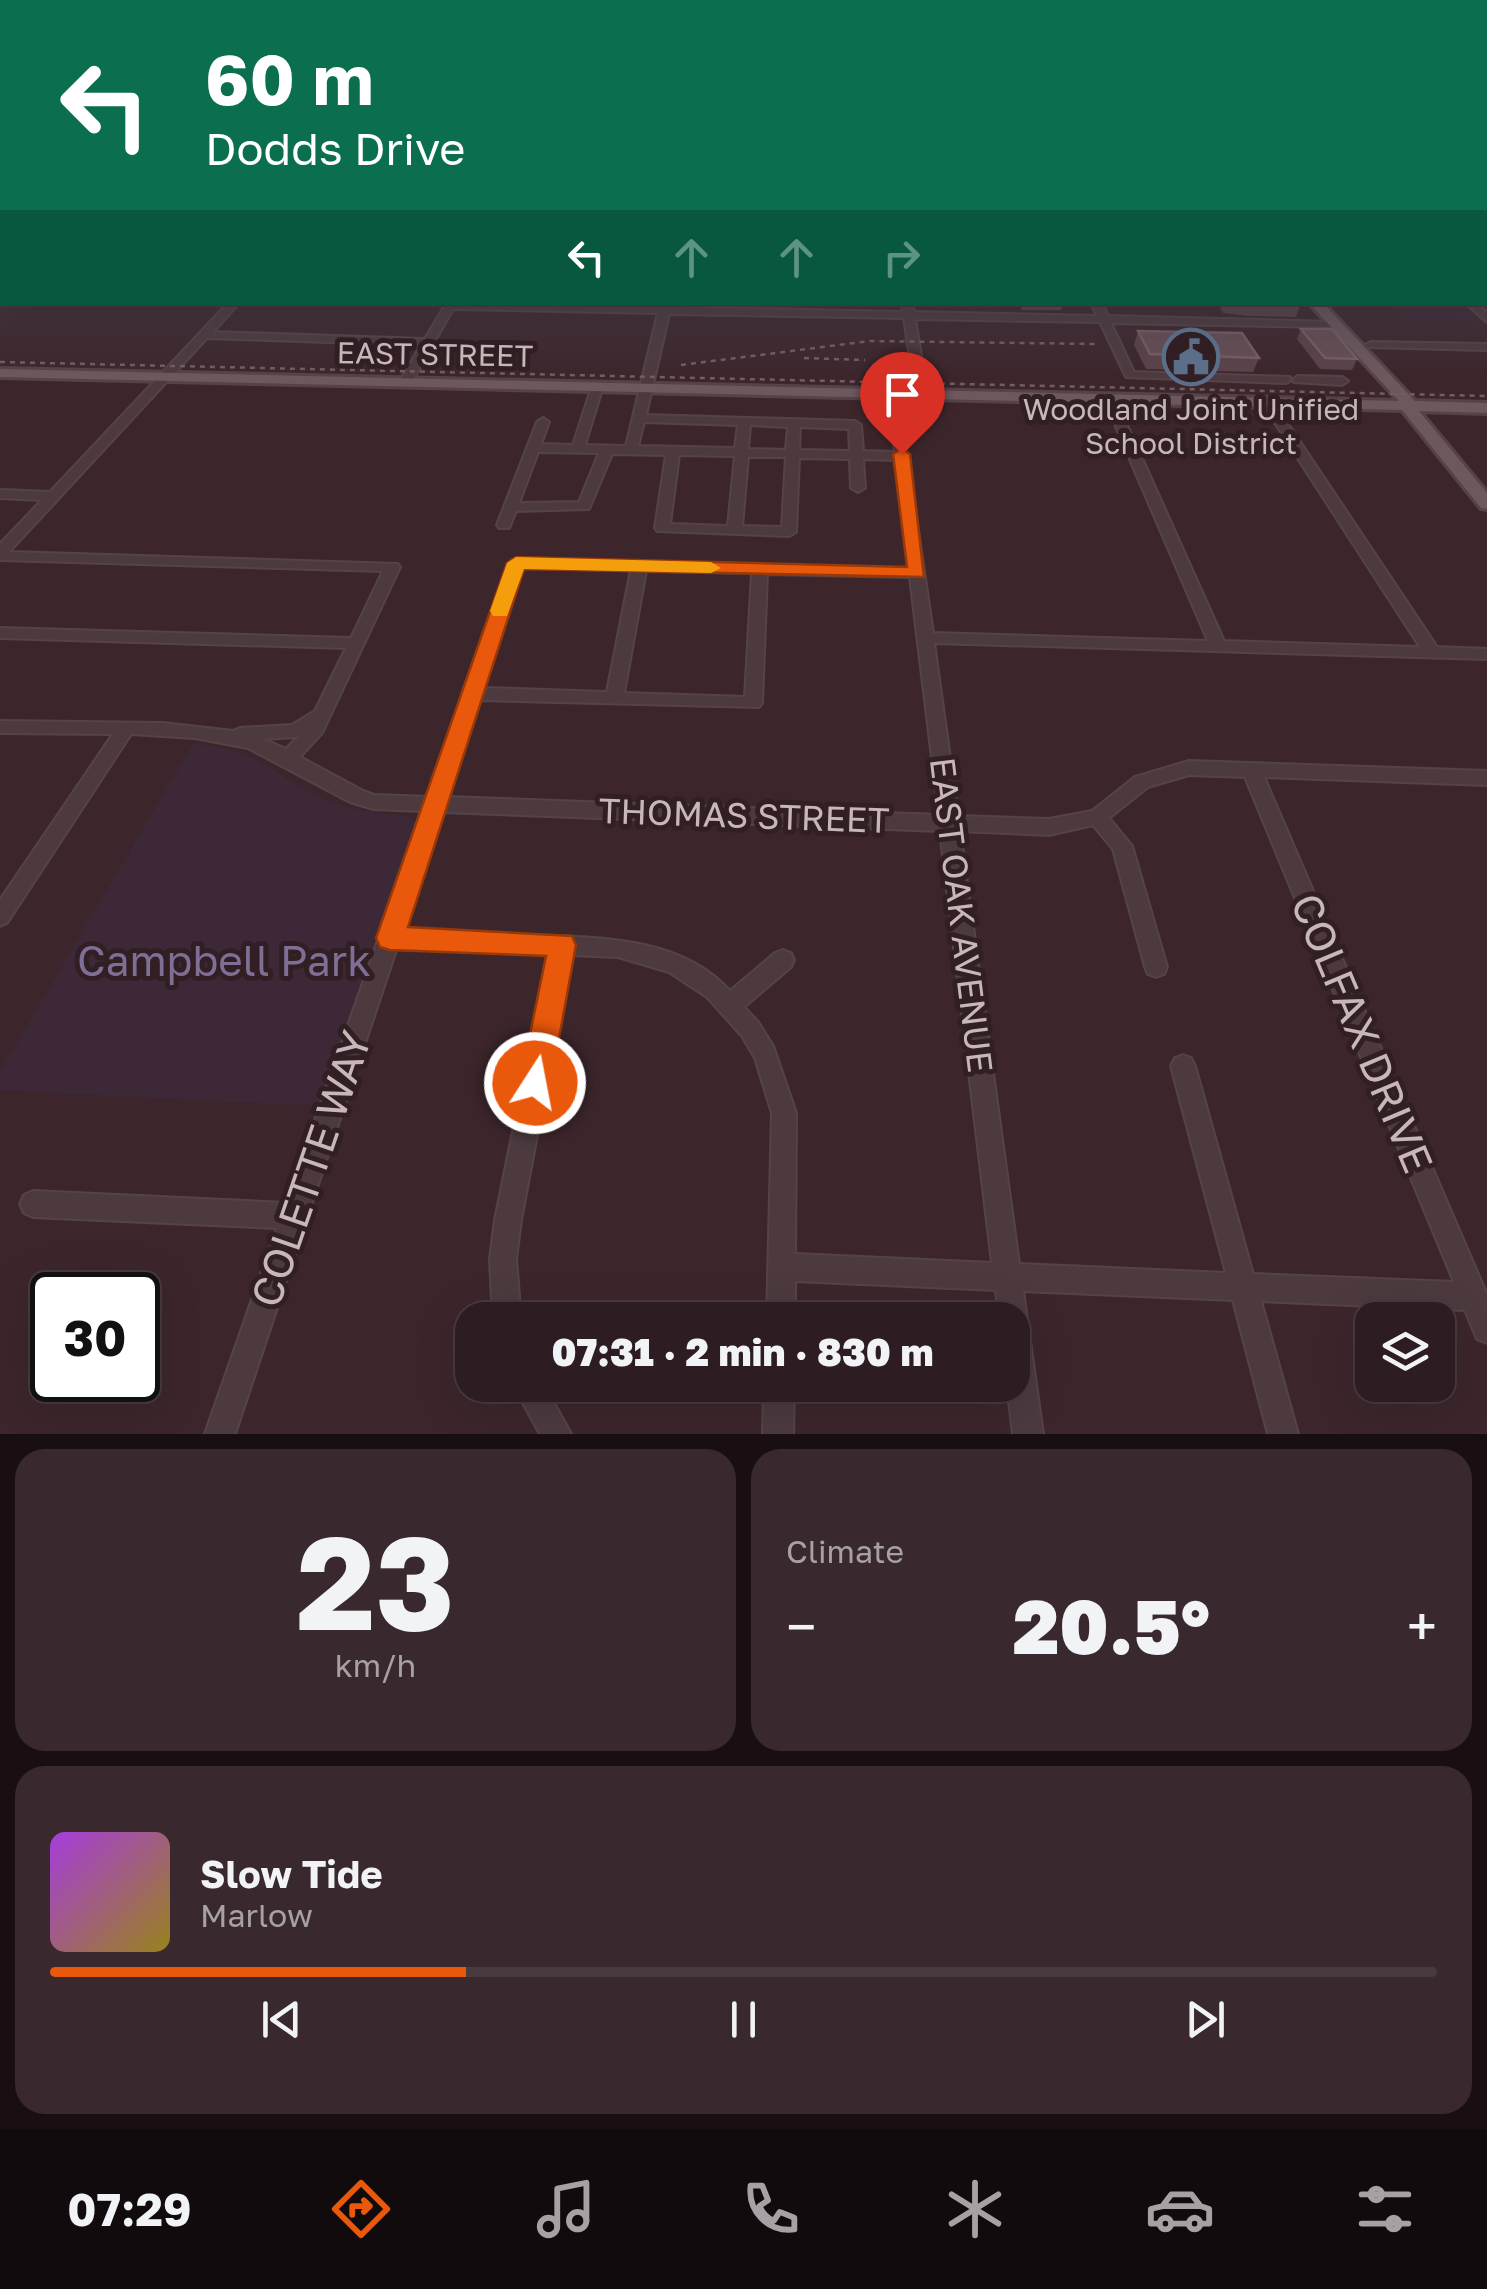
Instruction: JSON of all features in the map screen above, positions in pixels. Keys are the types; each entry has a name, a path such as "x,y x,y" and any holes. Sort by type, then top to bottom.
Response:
{"main road":[{"path":"1316,305 1331,323 1360,345 1407,399 1406,406"},
{"path":"1331,323 1329,328 1390,398 1406,406 1487,504"},
{"name":"EAST STREET","path":"0,373 947,395"},
{"name":"EAST STREET","path":"869,393 1487,408"}],"street":[{"path":"0,554 232,305"},
{"path":"405,383 450,305"},
{"path":"558,305 908,309 1105,319 1331,323"},
{"path":"1098,305 1130,376 1342,381"},
{"path":"631,450 665,306"},
{"path":"908,309 922,392"},
{"path":"204,335 429,342"},
{"path":"1360,345 1487,346"},
{"path":"578,448 597,386"},
{"name":"EAST OAK AVENUE","path":"894,396 1028,1434"},
{"path":"1110,399 1218,646"},
{"path":"1268,403 1432,652"},
{"path":"638,418 855,425 858,488"},
{"path":"504,525 543,422"},
{"path":"734,531 744,422"},
{"path":"673,451 660,526 789,532 794,424"},
{"path":"534,448 902,456"},
{"path":"511,507 584,506 606,449"},
{"path":"0,494 55,496"},
{"path":"0,554 393,567 313,733 289,757"},
{"name":"COLETTE WAY","path":"220,1434 516,563 639,566"},
{"path":"614,698 639,566 917,573"},
{"path":"472,694 754,703 760,569"},
{"path":"0,633 356,644"},
{"path":"926,638 1487,654"},
{"path":"219,735 295,731 312,724 324,712"},
{"name":"THOMAS STREET","path":"0,728 219,735 254,742 289,757 328,785 357,798 435,805 950,824 1049,827 1098,817 1157,775 1189,768 1487,778"},
{"path":"0,917 124,731"},
{"name":"COLFAX DRIVE","path":"1251,769 1487,1329"},
{"path":"1098,817 1122,846 1156,968"},
{"path":"390,938 618,948 675,964 698,976 730,1005 765,1054 784,1113 781,1302"},
{"path":"505,1302 508,1220 562,945"},
{"path":"730,1005 783,960"},
{"path":"1183,1066 1284,1434"},
{"path":"33,1204 295,1216"},
{"path":"782,1267 1474,1297"},
{"path":"535,1402 546,1430"},
{"path":"778,1434 779,1402"}],"green space":[{"path":"1394,305 1462,305 1481,321 1408,320"},
{"name":"Campbell Park","path":"193,744 249,756 330,802 410,817 416,822 318,1106 0,1090 0,1072"}],"building":[{"path":"1301,329 1332,329 1357,359 1325,358"},
{"path":"1138,331 1242,333 1259,358 1150,354"}],"railway":[{"path":"681,365 870,341 1097,344"},
{"path":"804,358 865,360"},
{"path":"0,362 1487,396"}],"slow traffic":[{"path":"500,611 516,563 711,568"}],"place":[{"name":"Woodland Joint Unified School District","path":"1191,357"}],"route":[{"path":"535,1083 562,945 390,938 516,563 917,573 902,454"}]}
